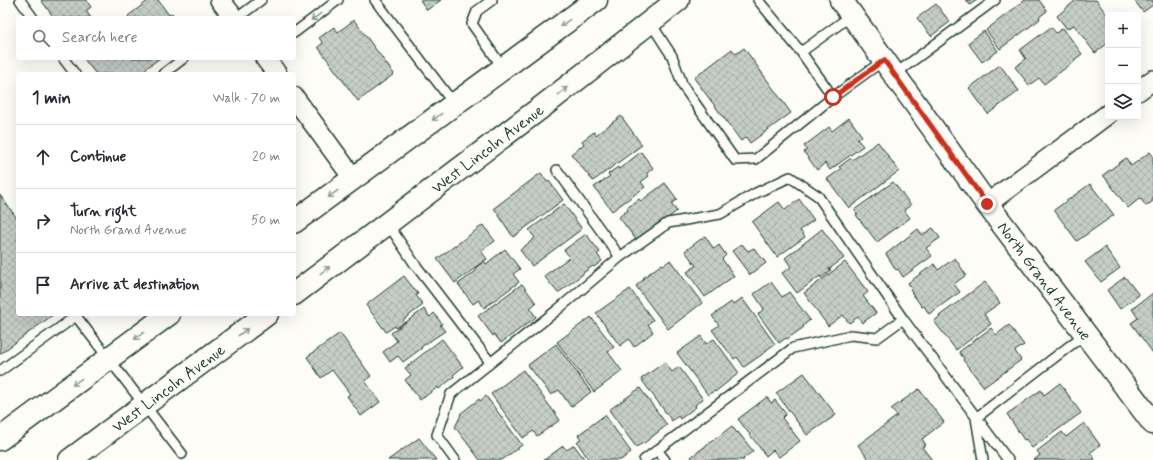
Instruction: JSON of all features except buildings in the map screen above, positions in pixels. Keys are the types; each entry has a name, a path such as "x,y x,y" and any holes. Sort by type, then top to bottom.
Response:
{"main road":[{"path":"296,221 596,0"},
{"name":"West Lincoln Avenue","path":"296,293 547,103 678,0"},
{"name":"North Grand Avenue","path":"846,7 987,204 1153,423"},
{"path":"0,439 166,316"},
{"name":"West Lincoln Avenue","path":"70,460 264,316"}],"street":[{"path":"220,0 232,16"},
{"path":"266,60 276,72"},
{"path":"1141,89 1153,80"},
{"path":"296,100 353,178"},
{"path":"987,204 1105,116"}],"lane":[{"path":"20,0 32,16"},
{"path":"240,16 261,0"},
{"path":"296,32 338,0"},
{"path":"375,0 454,104"},
{"path":"492,0 477,11 472,24 503,68"},
{"path":"758,0 801,52 833,97"},
{"path":"650,22 672,56 683,86 735,160 756,158 833,97 889,67 995,0"},
{"path":"801,52 846,7"},
{"path":"64,60 74,72"},
{"path":"166,72 181,60"},
{"path":"557,170 620,257"},
{"path":"456,460 437,435 451,394 556,311 620,257 668,222 720,214 756,193 790,177 818,196 903,319 1008,460"},
{"path":"388,224 414,263 490,362"},
{"path":"0,371 76,316 182,454"},
{"path":"644,460 793,348 851,335 877,338 903,319"},
{"path":"976,418 1085,334"},
{"path":"976,418 982,460"},
{"path":"657,450 664,460"}],"route":[{"path":"833,97 884,60 987,204"}]}
